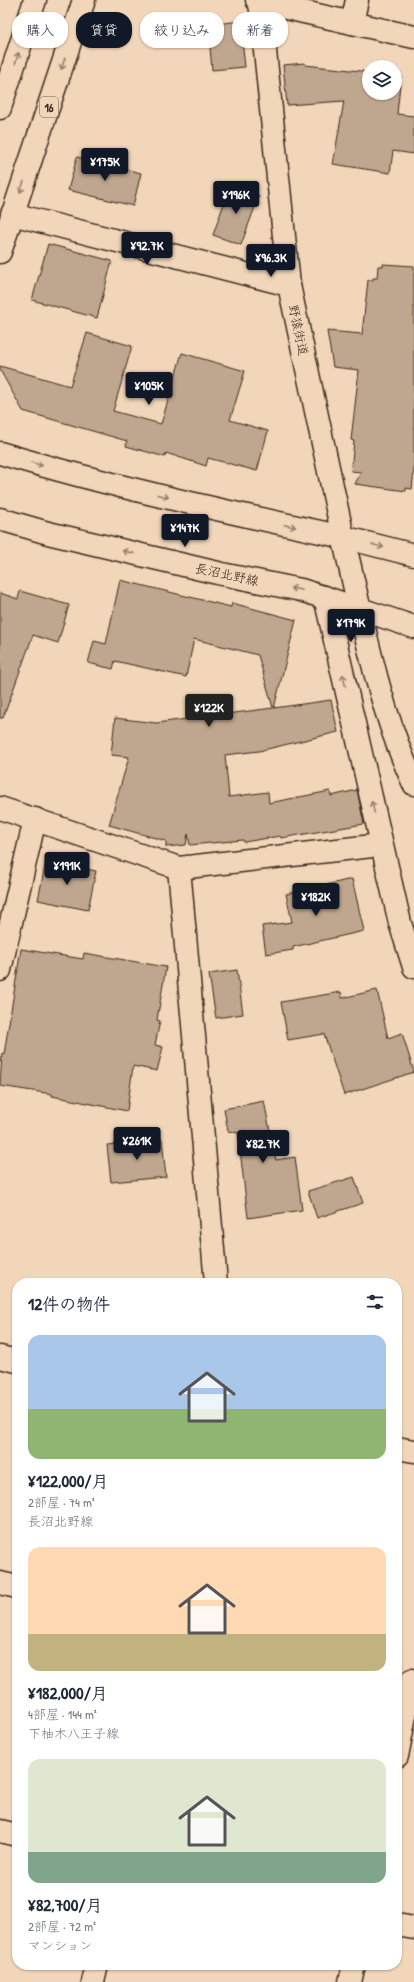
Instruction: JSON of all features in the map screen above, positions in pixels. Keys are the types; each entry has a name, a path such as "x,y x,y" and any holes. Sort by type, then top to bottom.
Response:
{"main road":[{"path":"0,108 35,0"},
{"name":"16","path":"0,252 84,0"},
{"path":"352,23 357,0"},
{"path":"258,1 414,37"},
{"name":"野猿街道","path":"258,1 289,285 342,537 360,609 400,755 414,784"},
{"path":"12,214 289,285"},
{"path":"0,453 64,472 243,516 414,554"},
{"name":"長沼北野線","path":"0,519 222,574 301,590 414,627"},
{"path":"325,597 381,845 407,922 414,967"},
{"path":"0,808 179,868 381,845"},
{"path":"0,970 35,819"},
{"path":"179,868 216,1278"},
{"path":"0,1357 12,1360"},
{"path":"402,1449 414,1451"},
{"path":"0,1583 12,1586"},
{"path":"402,1721 408,1679"},
{"path":"0,1831 12,1834"},
{"path":"402,1925 414,1928"},
{"path":"93,1982 96,1970"},
{"path":"350,1982 353,1970"}],"building":[{"path":"232,22 232,48 243,48 245,67 212,70 210,48 224,48 224,23"},
{"path":"305,63 305,65 362,71 362,100 398,100 397,114 414,116 414,154 393,151 390,173 333,164 344,101 287,105 283,65"},
{"path":"77,157 141,173 133,206 68,190"},
{"path":"230,186 259,196 241,245 213,235"},
{"path":"48,244 112,261 97,318 32,300"},
{"path":"383,264 414,266 414,470 412,489 406,488 406,491 355,484 361,472 351,471 354,441 351,440 359,370 333,367 327,331 362,334 368,280 377,278 378,266 383,266"},
{"path":"87,333 132,346 113,411 161,424 182,353 245,371 230,420 268,431 257,471 208,458 206,466 166,453 165,457 126,446 127,441 23,411 0,370 0,366 70,386"},
{"path":"120,580 231,607 232,603 296,620 274,708 331,700 338,732 259,751 225,755 229,797 268,792 269,803 330,791 331,796 357,790 364,824 281,838 280,836 244,842 243,840 190,845 188,834 186,845 166,847 166,841 109,825 129,757 111,755 115,718 156,723 273,708 258,655 194,639 186,677 115,661 113,669 88,663 94,641 106,644"},
{"path":"20,591 69,605 58,643 33,635 3,718 0,718 0,593 18,599"},
{"path":"46,861 96,871 88,910 38,900"},
{"path":"352,879 364,931 293,947 293,950 266,954 262,926 292,922 286,894"},
{"path":"21,949 83,959 84,953 166,967 157,1020 160,1021 155,1045 163,1047 157,1071 133,1066 127,1111 52,1096 52,1094 0,1086 2,1053 4,1054"},
{"path":"237,970 243,1014 216,1018 209,974"},
{"path":"377,990 388,1038 402,1033 414,1072 344,1095 324,1034 288,1040 281,1002 341,992 342,998"},
{"path":"264,1101 276,1160 295,1157 302,1210 248,1218 238,1133 228,1131 224,1109"},
{"path":"162,1139 166,1177 111,1182 107,1145"},
{"path":"354,1177 363,1203 317,1218 308,1191"}]}
